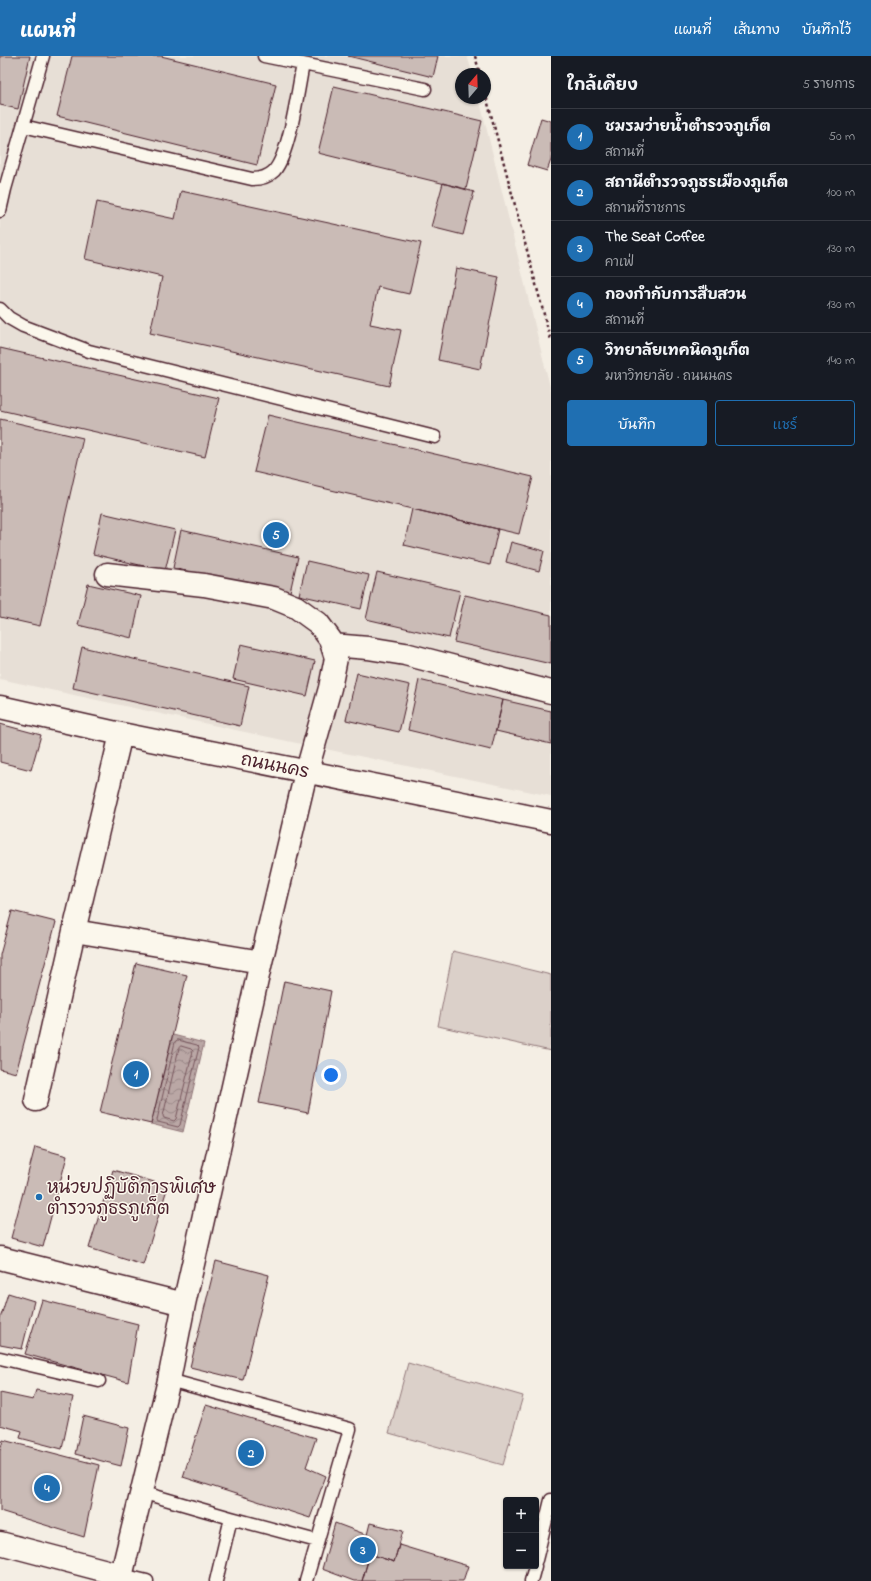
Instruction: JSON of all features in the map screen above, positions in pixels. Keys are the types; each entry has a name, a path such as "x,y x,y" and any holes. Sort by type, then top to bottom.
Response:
{"street":[{"path":"0,1543 121,1578 169,1380 184,1304 261,962 307,771 330,688 336,658 330,639 318,623 296,607 274,598 204,585 107,574"},
{"path":"332,645 368,648 405,654 551,692"},
{"name":"ถนนนคร","path":"0,707 121,734 551,821"},
{"path":"36,1100 74,931 121,734"},
{"path":"74,931 261,962"},
{"path":"1,1262 184,1304"}],"lane":[{"path":"0,211 2,189 23,126 43,56"},
{"path":"264,56 425,89"},
{"path":"23,126 252,179 263,178 274,171 285,151 303,64"},
{"path":"0,309 9,318 23,326 89,352 435,437"},
{"path":"0,1358 99,1381"},
{"path":"169,1380 350,1429 306,1581"},
{"path":"141,1492 317,1541"},
{"path":"539,1548 551,1500"},
{"path":"216,1581 231,1518"},
{"path":"531,1581 534,1569"},
{"path":"121,1578 147,1581"}],"path":[{"path":"475,56 478,68"},
{"path":"488,104 551,341"}],"shaded area":[{"path":"0,56 467,56 471,68 455,68 455,104 480,104 551,391 551,796 0,679"},
{"path":"453,951 551,975 551,1051 438,1026"},
{"path":"408,1363 523,1396 503,1465 389,1433"}],"water":[{"path":"173,1035 204,1043 183,1132 151,1124"}],"building":[{"path":"0,56 30,56 18,109 0,105"},
{"path":"72,56 161,56 276,84 257,165 57,116"},
{"path":"348,56 438,56 433,77"},
{"path":"334,86 482,121 466,189 318,153"},
{"path":"541,118 551,121 551,160 547,171 527,165"},
{"path":"443,183 474,192 463,235 431,227"},
{"path":"181,191 421,243 409,294 378,287 370,324 401,330 389,386 150,333 162,277 85,259 97,202 175,219"},
{"path":"456,268 499,277 480,369 438,360"},
{"path":"0,348 219,398 205,457 0,410"},
{"path":"268,415 533,477 519,534 254,472"},
{"path":"0,419 83,438 40,626 0,617"},
{"path":"412,509 498,529 490,565 404,545"},
{"path":"102,513 175,530 165,571 93,554"},
{"path":"181,530 298,557 289,596 173,568"},
{"path":"511,542 544,551 539,571 506,562"},
{"path":"307,561 369,575 361,609 299,595"},
{"path":"377,572 460,591 449,638 366,619"},
{"path":"88,584 141,596 132,638 78,625"},
{"path":"465,595 551,615 551,664 454,642"},
{"path":"241,644 315,661 307,696 233,679"},
{"path":"82,647 249,686 240,726 73,688"},
{"path":"357,673 410,685 399,732 346,720"},
{"path":"419,680 503,700 491,750 408,730"},
{"path":"503,700 551,711 551,744 496,731"},
{"path":"0,724 41,735 31,770 0,762"},
{"path":"12,911 56,922 16,1073 0,1069 0,955"},
{"path":"136,963 187,975 151,1124 100,1112"},
{"path":"284,981 331,991 308,1113 259,1103"},
{"name":"หน่วยปฏิบัติการพิเศษ ตำรวจภูธรภูเก็ต","path":"35,1147 67,1156 43,1247 11,1238"},
{"path":"113,1170 168,1186 143,1265 89,1248"},
{"path":"216,1261 269,1275 243,1380 190,1367"},
{"path":"8,1293 34,1301 22,1349 0,1345 0,1319"},
{"path":"42,1300 138,1324 128,1382 25,1354"},
{"path":"36,1390 73,1397 62,1449 20,1438 22,1431 0,1425 0,1393 33,1400"},
{"path":"206,1405 316,1438 306,1467 326,1476 310,1518 183,1477"},
{"path":"83,1416 129,1428 121,1466 75,1454"},
{"path":"3,1440 99,1465 84,1537 0,1511 0,1451"},
{"path":"335,1523 367,1535 370,1523 403,1531 394,1562 370,1554 362,1581 354,1581 322,1569"},
{"path":"399,1545 468,1566 463,1581 362,1581 370,1554 394,1562"}],"place":[{"name":"วิทยาลัยเทคนิคภูเก็ต","path":"276,535"},
{"name":"ชมรมว่ายน้ำตำรวจภูเก็ต","path":"136,1074"},
{"name":"หน่วยปฏิบัติการพิเศษ ตำรวจภูธรภูเก็ต","path":"39,1197"},
{"name":"สถานีตำรวจภูธรเมืองภูเก็ต","path":"251,1453"},
{"name":"กองกำกับการสืบสวน","path":"47,1488"},
{"name":"The Seat Coffee","path":"363,1550"}]}
